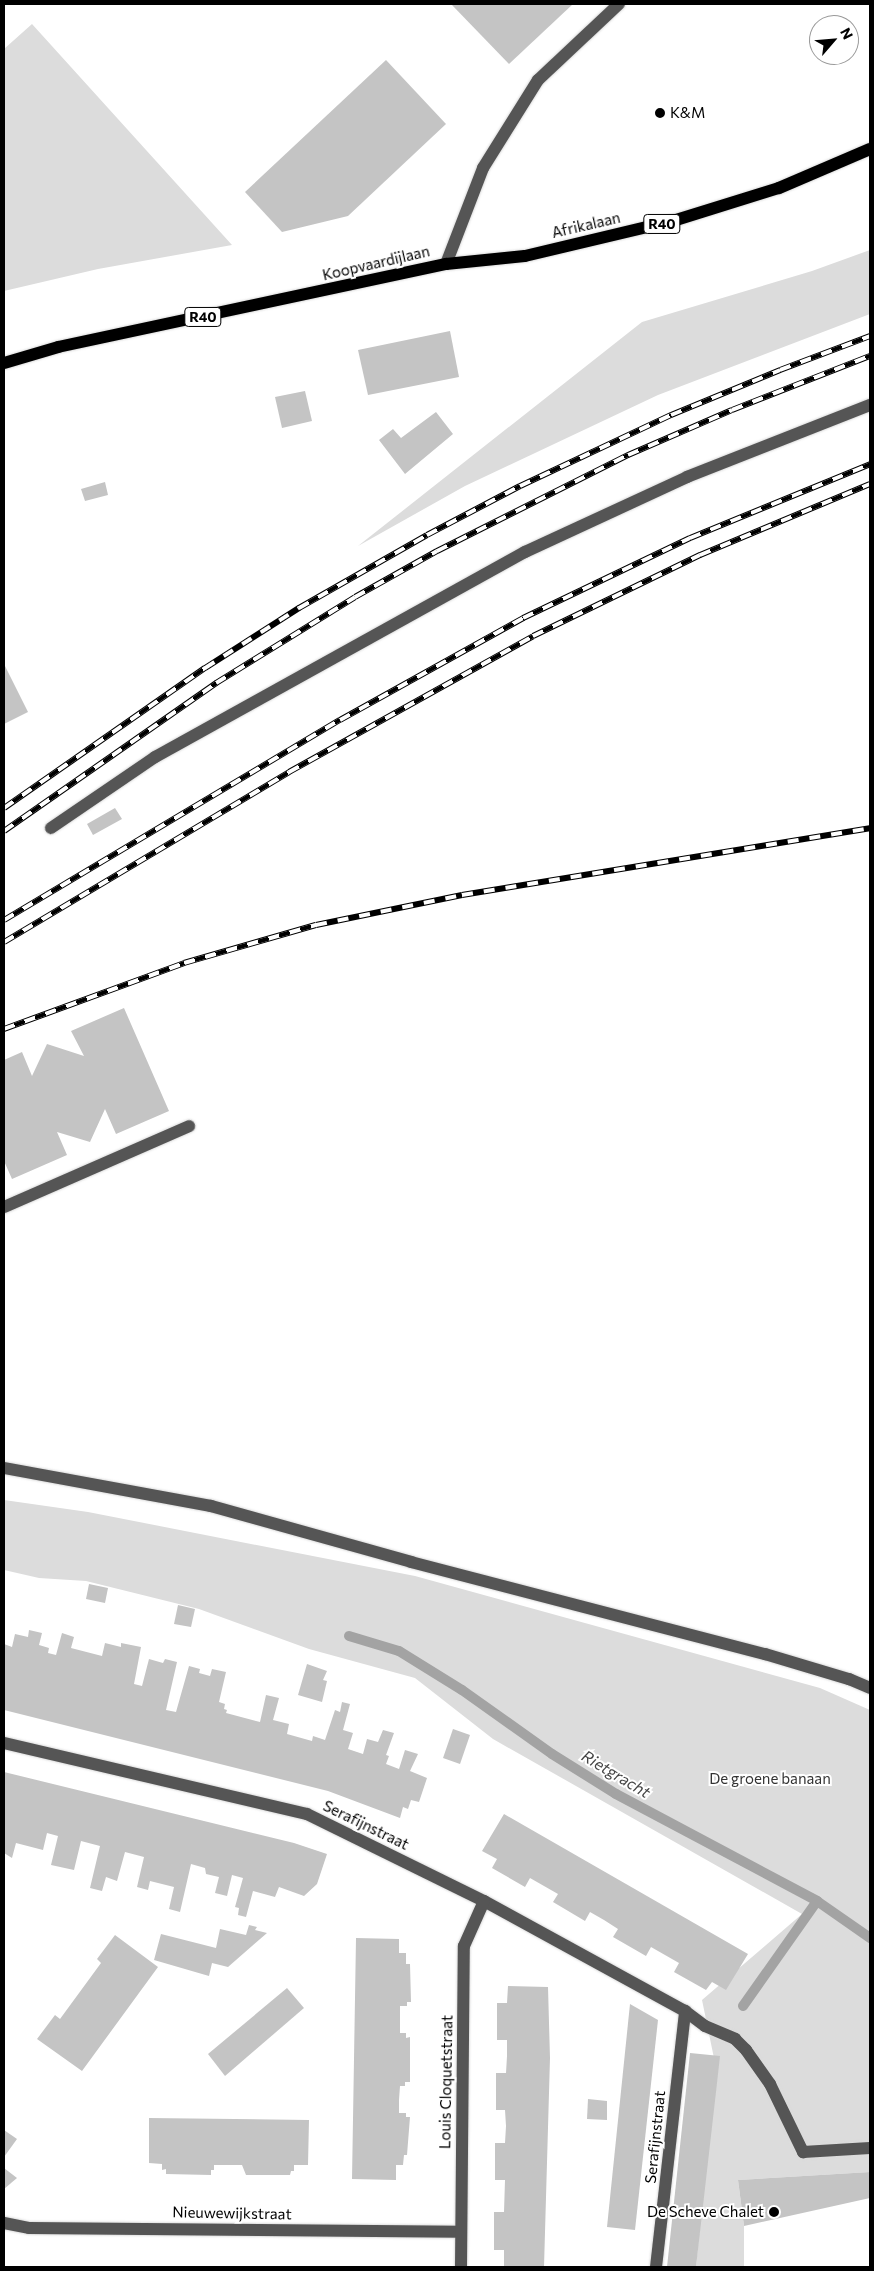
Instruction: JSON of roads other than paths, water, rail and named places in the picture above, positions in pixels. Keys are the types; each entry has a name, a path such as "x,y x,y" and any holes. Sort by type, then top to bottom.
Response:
{"main road":[{"name":"Afrikalaan","path":"446,264 525,256 676,220 779,188 870,149"},
{"name":"Koopvaardijlaan","path":"4,363 58,347 446,264"}],"street":[{"name":"Koopvaardijlaan","path":"446,264 483,168 538,80 619,4"},
{"path":"52,828 155,757 525,552 688,477 870,405"},
{"path":"4,1207 189,1126"},
{"path":"4,1468 211,1506 431,1567 765,1654 849,1679 870,1688"},
{"name":"Serafijnstraat","path":"4,1743 307,1814 484,1901 685,2010 705,2026 734,2039 746,2050 770,2084 803,2152 870,2148"},
{"name":"Louis Cloquetstraat","path":"461,2267 464,1946 484,1901"},
{"name":"Serafijnstraat","path":"656,2267 685,2010"},
{"name":"Nieuwewijkstraat","path":"4,2223 29,2228 460,2232"}],"waterway":[{"name":"Rietgracht","path":"349,1636 399,1651 462,1690 552,1754 616,1794 817,1901 870,1938"},
{"path":"743,2006 817,1901"}],"railway":[{"path":"4,808 205,668 299,608 427,535 520,486 671,415 780,370 870,336"},
{"path":"4,831 216,683 355,597 437,551 628,455 732,410 870,356"},
{"path":"4,920 340,720 523,618 690,538 870,464"},
{"path":"4,942 289,772 533,636 700,555 870,484"},
{"path":"4,1029 184,963 316,925 462,895 870,828"}],"place":[{"name":"K&M","path":"660,113"},
{"name":"De Scheve Chalet","path":"774,2212"}],"park label":[{"name":"De groene banaan","path":"770,1779"}]}
